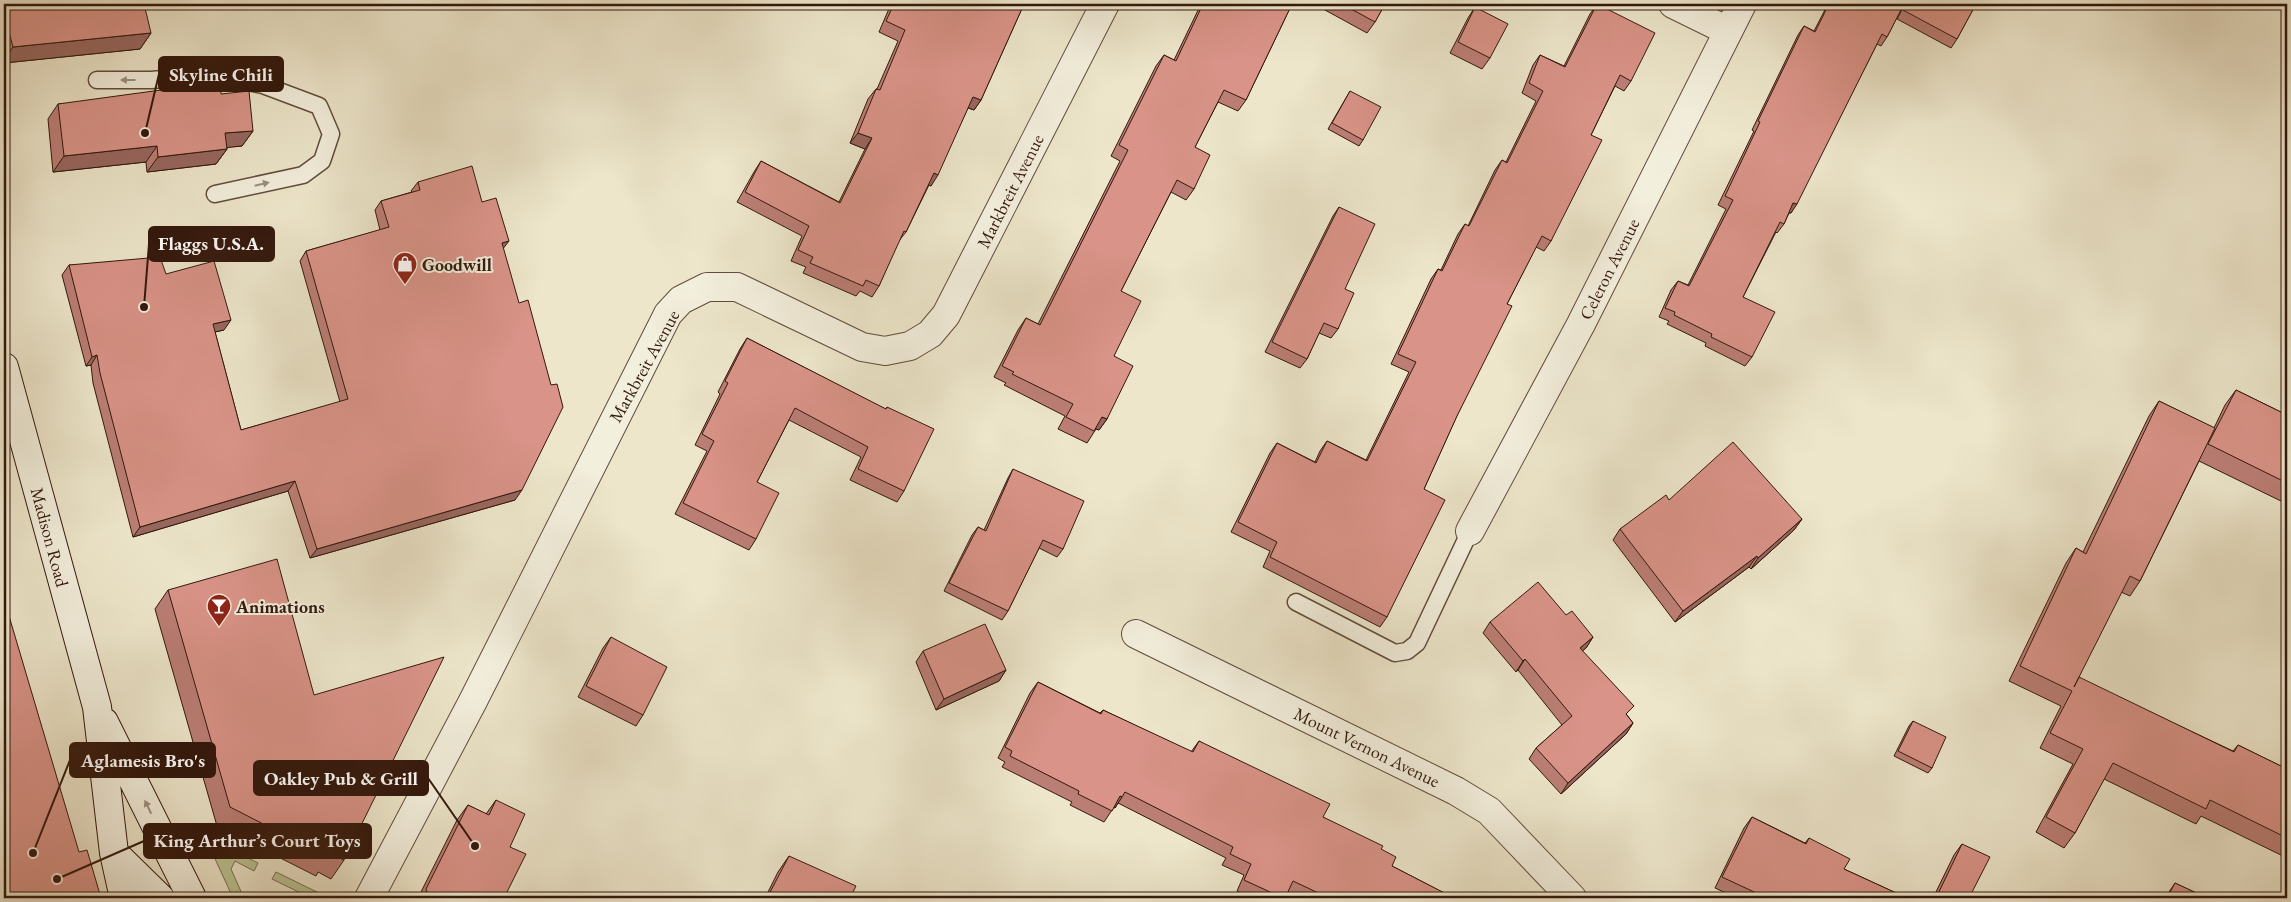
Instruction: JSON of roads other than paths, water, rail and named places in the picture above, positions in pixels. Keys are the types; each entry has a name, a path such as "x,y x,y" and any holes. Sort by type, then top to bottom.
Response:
{"street":[{"name":"Markbreit Avenue","path":"369,898 468,709 668,314 681,300 707,287 737,287 862,347 886,350 910,346 930,334 946,315 1105,4"},
{"path":"1673,4 1728,31"},
{"name":"Celeron Avenue","path":"1470,531 1581,324 1742,4"},
{"name":"Madison Road","path":"4,367 97,707 114,853 124,898"},
{"name":"Mount Vernon Avenue","path":"1136,634 1456,791 1490,811 1572,898"},
{"name":"Madison Road","path":"97,707 192,898"},
{"path":"114,853 160,898"}],"lane":[{"path":"97,80 151,80 212,75 263,85 319,106 331,134 322,161 303,175 215,194"},
{"path":"1296,602 1395,653 1407,651 1417,644 1470,531"}],"place":[{"name":"Skyline Chili","path":"145,133"},
{"name":"Goodwill","path":"405,285"},
{"name":"Flaggs U.S.A.","path":"144,307"},
{"name":"Animations","path":"219,627"},
{"name":"Oakley Pub & Grill","path":"475,846"},
{"name":"Aglamesis Bro's","path":"33,853"},
{"name":"King Arthur’s Court Toys","path":"57,879"}]}
